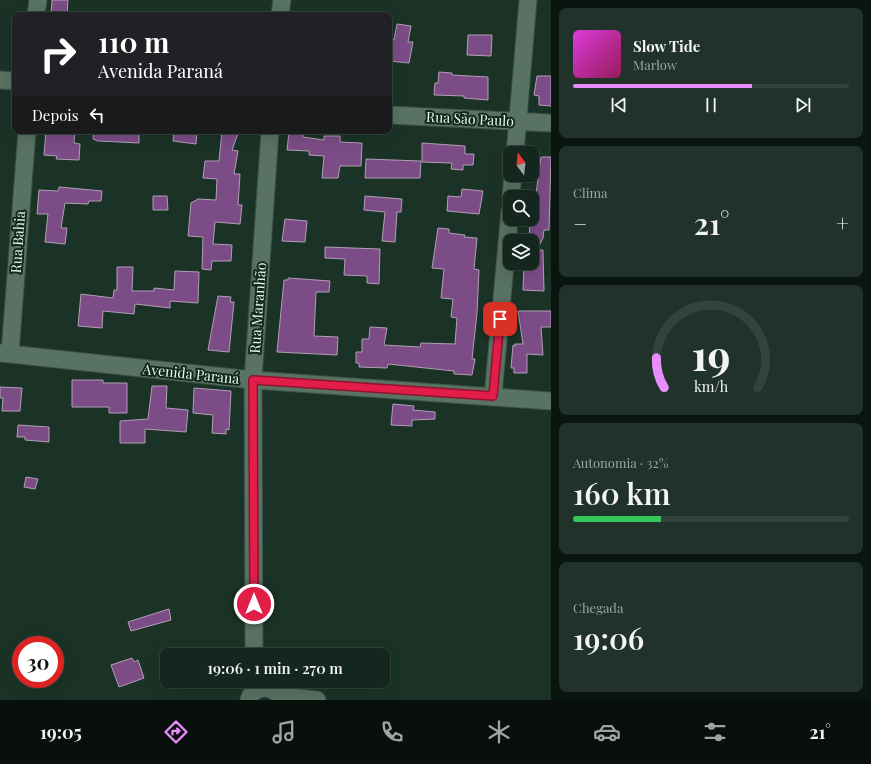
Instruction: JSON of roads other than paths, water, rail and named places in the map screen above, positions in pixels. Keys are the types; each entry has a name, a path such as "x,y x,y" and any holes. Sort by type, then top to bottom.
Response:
{"street":[{"path":"36,12 38,0"},
{"path":"280,12 282,0"},
{"path":"516,146 528,0"},
{"path":"0,80 12,81"},
{"name":"Rua São Paulo","path":"392,115 551,123"},
{"name":"Rua Bahia","path":"5,353 27,134"},
{"name":"Rua Maranhão","path":"254,648 253,380 270,134"},
{"path":"493,396 509,226"},
{"name":"Avenida Paraná","path":"5,353 253,380 551,401"},
{"path":"250,692 260,689 313,700"}]}
